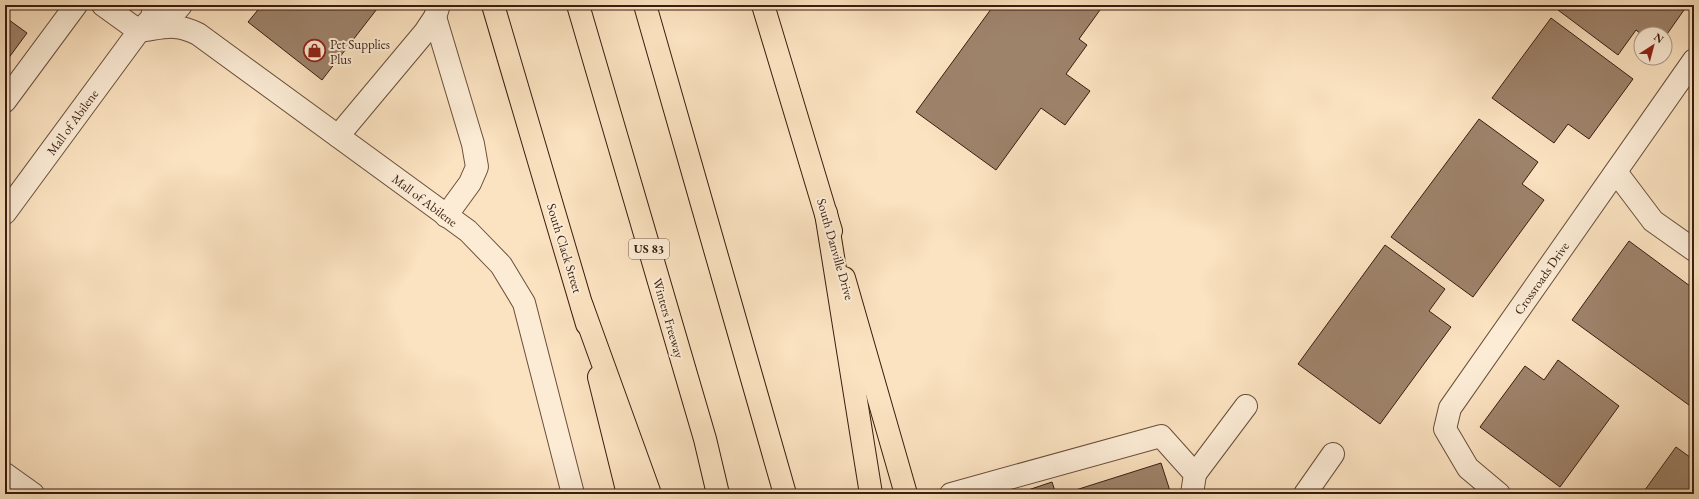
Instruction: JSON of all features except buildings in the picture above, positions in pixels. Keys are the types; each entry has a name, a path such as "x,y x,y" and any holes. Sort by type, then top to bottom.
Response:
{"main road":[{"name":"South Clack Street","path":"493,5 582,306 628,494"},
{"name":"Winters Freeway","path":"578,5 700,424 718,494"},
{"path":"645,5 785,494"},
{"name":"South Danville Drive","path":"763,5 826,213 906,494"},
{"path":"826,213 871,494"},
{"path":"582,306 650,494"}],"street":[{"path":"5,101 76,5"},
{"path":"103,5 148,18 175,12 181,5"},
{"path":"338,136 437,11"},
{"path":"437,11 473,144 477,167 470,183 446,216"},
{"name":"Mall of Abilene","path":"5,213 148,18 191,30 230,56 468,232 501,265 524,303 572,494"},
{"name":"Crossroads Drive","path":"1499,494 1468,468 1445,429 1450,408 1694,60"},
{"path":"1616,172 1653,221 1694,250"},
{"path":"951,494 1161,436 1193,484 1246,406"},
{"path":"1306,494 1333,454"},
{"path":"5,474 33,494"}],"place":[{"name":"Pet Supplies Plus","path":"315,51"}]}
